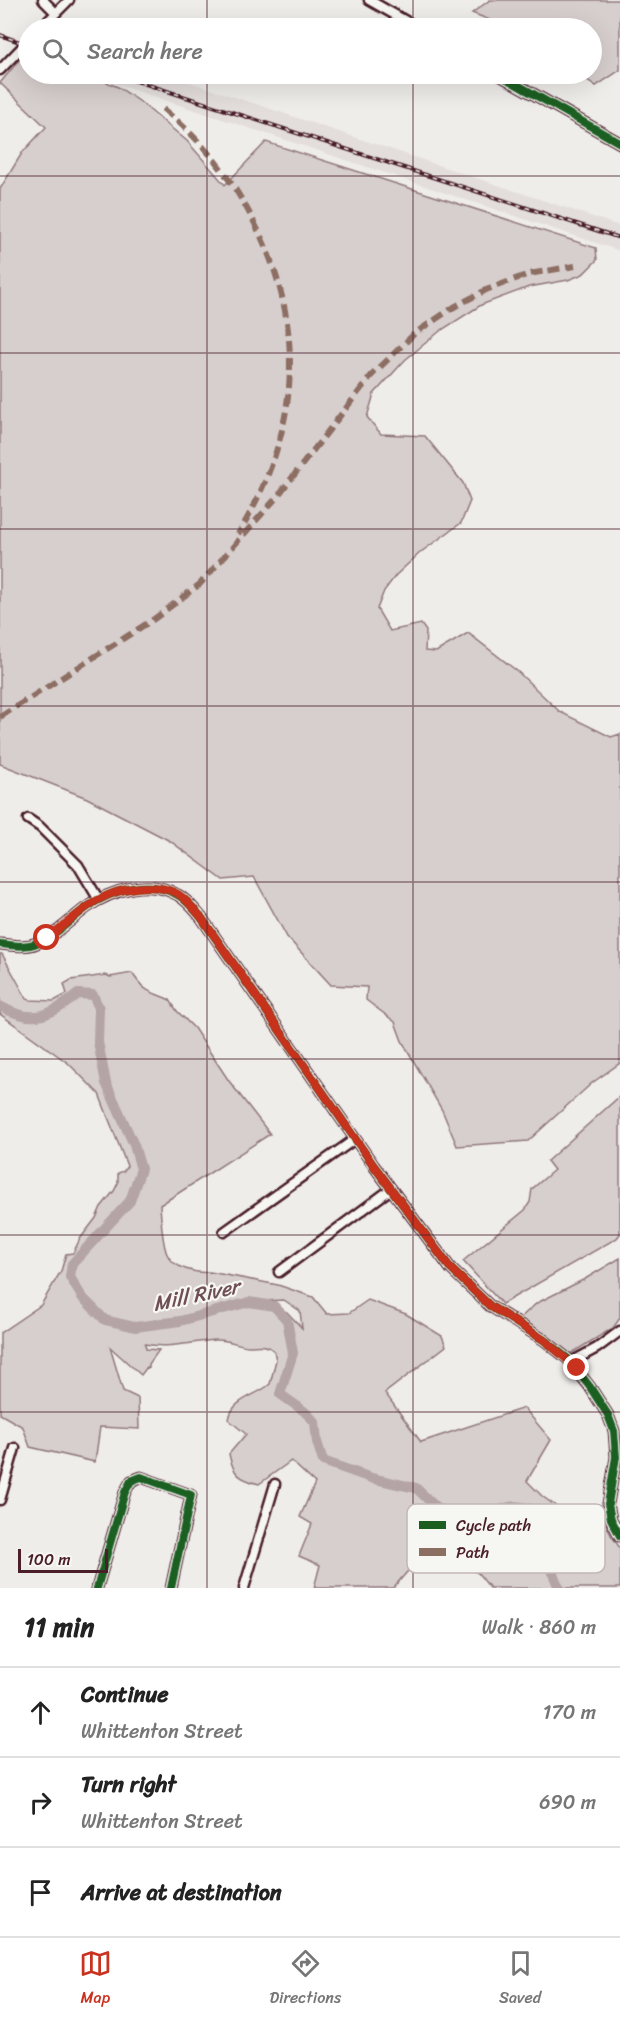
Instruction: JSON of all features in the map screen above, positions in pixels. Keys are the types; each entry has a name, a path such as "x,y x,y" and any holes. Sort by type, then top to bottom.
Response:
{"street":[{"path":"43,0 56,13"},
{"path":"51,18 69,0"},
{"path":"369,0 400,18"},
{"path":"0,70 18,51"},
{"path":"516,84 620,143"},
{"path":"28,819 40,827 78,865 99,900"},
{"path":"1,943 25,946 42,941 99,900 119,891 150,887 172,892 189,904 201,917 355,1139 451,1269 466,1286 490,1306 544,1340 572,1362 605,1410 617,1429 616,1457 608,1504 611,1519 620,1536"},
{"path":"224,1232 355,1139"},
{"path":"279,1272 392,1189"},
{"path":"572,1362 579,1356 597,1348 620,1331"},
{"path":"0,1500 15,1448"},
{"path":"97,1588 117,1514 129,1483 141,1478 191,1495 171,1588"},
{"path":"244,1588 275,1484"}],"shaded area":[{"path":"490,0 620,0 620,70 602,82 602,18 485,18 472,13"},
{"path":"18,61 18,84 111,84 118,87 139,101 187,141 225,185 266,142 596,248 597,260 583,274 568,280 529,287 481,305 440,331 405,360 374,394 367,417 381,434 425,436 463,483 470,501 461,523 421,552 396,575 384,591 377,609 390,631 421,624 426,631 425,651 436,652 468,633 517,671 560,712 611,737 620,734 620,1063 592,1083 528,1141 457,1146 442,1110 402,1041 395,1022 366,1000 367,987 331,985 287,937 254,877 223,880 170,841 87,798 0,764 0,189 22,153 46,127 0,83"},
{"path":"116,84 196,84 620,226 620,251"},
{"path":"0,954 27,999 30,1000 54,1001 67,994 64,984 71,980 132,973 145,989 170,1000 177,1011 194,1028 229,1081 270,1134 160,1205 164,1244 167,1254 174,1263 192,1271 210,1272 278,1285 313,1297 327,1314 349,1313 368,1300 406,1314 442,1336 446,1346 385,1393 421,1442 524,1408 551,1440 527,1481 553,1504 407,1504 407,1572 393,1588 314,1588 320,1565 299,1556 312,1524 300,1517 315,1483 291,1461 259,1484 252,1482 238,1475 229,1454 246,1434 229,1420 231,1413 239,1403 270,1384 276,1360 274,1351 265,1346 248,1346 220,1340 171,1345 145,1344 146,1349 159,1350 149,1364 149,1368 147,1367 141,1375 110,1347 123,1391 138,1398 139,1429 100,1427 95,1462 30,1447 23,1427 0,1414 0,1333 41,1305 61,1271 66,1254 73,1253 101,1207 114,1191 118,1183 118,1173 124,1171 127,1166 99,1094 68,1063 0,1014","holes":["284,1300 300,1311 302,1328 287,1312 262,1301"]},
{"path":"620,1096 620,1234 617,1238 502,1304 463,1261 525,1210 530,1202 532,1189 554,1170 547,1161"},
{"path":"620,1258 620,1318 613,1328 570,1354 519,1319 537,1303"},
{"path":"605,1521 620,1548 620,1588 490,1588 478,1573 605,1573"}],"waterway":[{"name":"Mill River","path":"0,1006 22,1015 41,1015 59,1008 78,994 93,995 99,1008 98,1042 106,1083 134,1145 141,1169 130,1201 72,1264 70,1277 82,1297 105,1320 135,1327 180,1321 249,1302 274,1306 287,1320 293,1353 280,1394 315,1422 317,1442 323,1461 371,1478 416,1488 433,1504"},
{"name":"Mill River","path":"553,1573 559,1588"}],"railway":[{"path":"0,35 18,41"},
{"path":"146,84 620,238"}],"marked path":[{"path":"163,109 203,147 236,190 254,222 271,262 283,301 289,340 290,380 285,418 274,457 259,496 238,534"},
{"path":"0,717 154,619 200,584 277,497 371,376 415,333 454,307 486,290 529,274 575,266"}],"cycle path":[{"path":"516,84 620,143"},
{"path":"0,944 23,946 44,940 86,908 107,896 130,888 155,887 178,895 187,902 201,917 374,1166 451,1269 490,1306 544,1340 568,1359 590,1387 608,1415 614,1431 616,1457 608,1504 611,1519 620,1536"},
{"path":"97,1588 125,1492 131,1481 141,1477 191,1495 171,1588"}],"route":[{"path":"47,938 92,904 119,891 150,887 168,890 185,899 201,917 374,1166 451,1269 466,1286 490,1306 544,1340 577,1368"}]}
